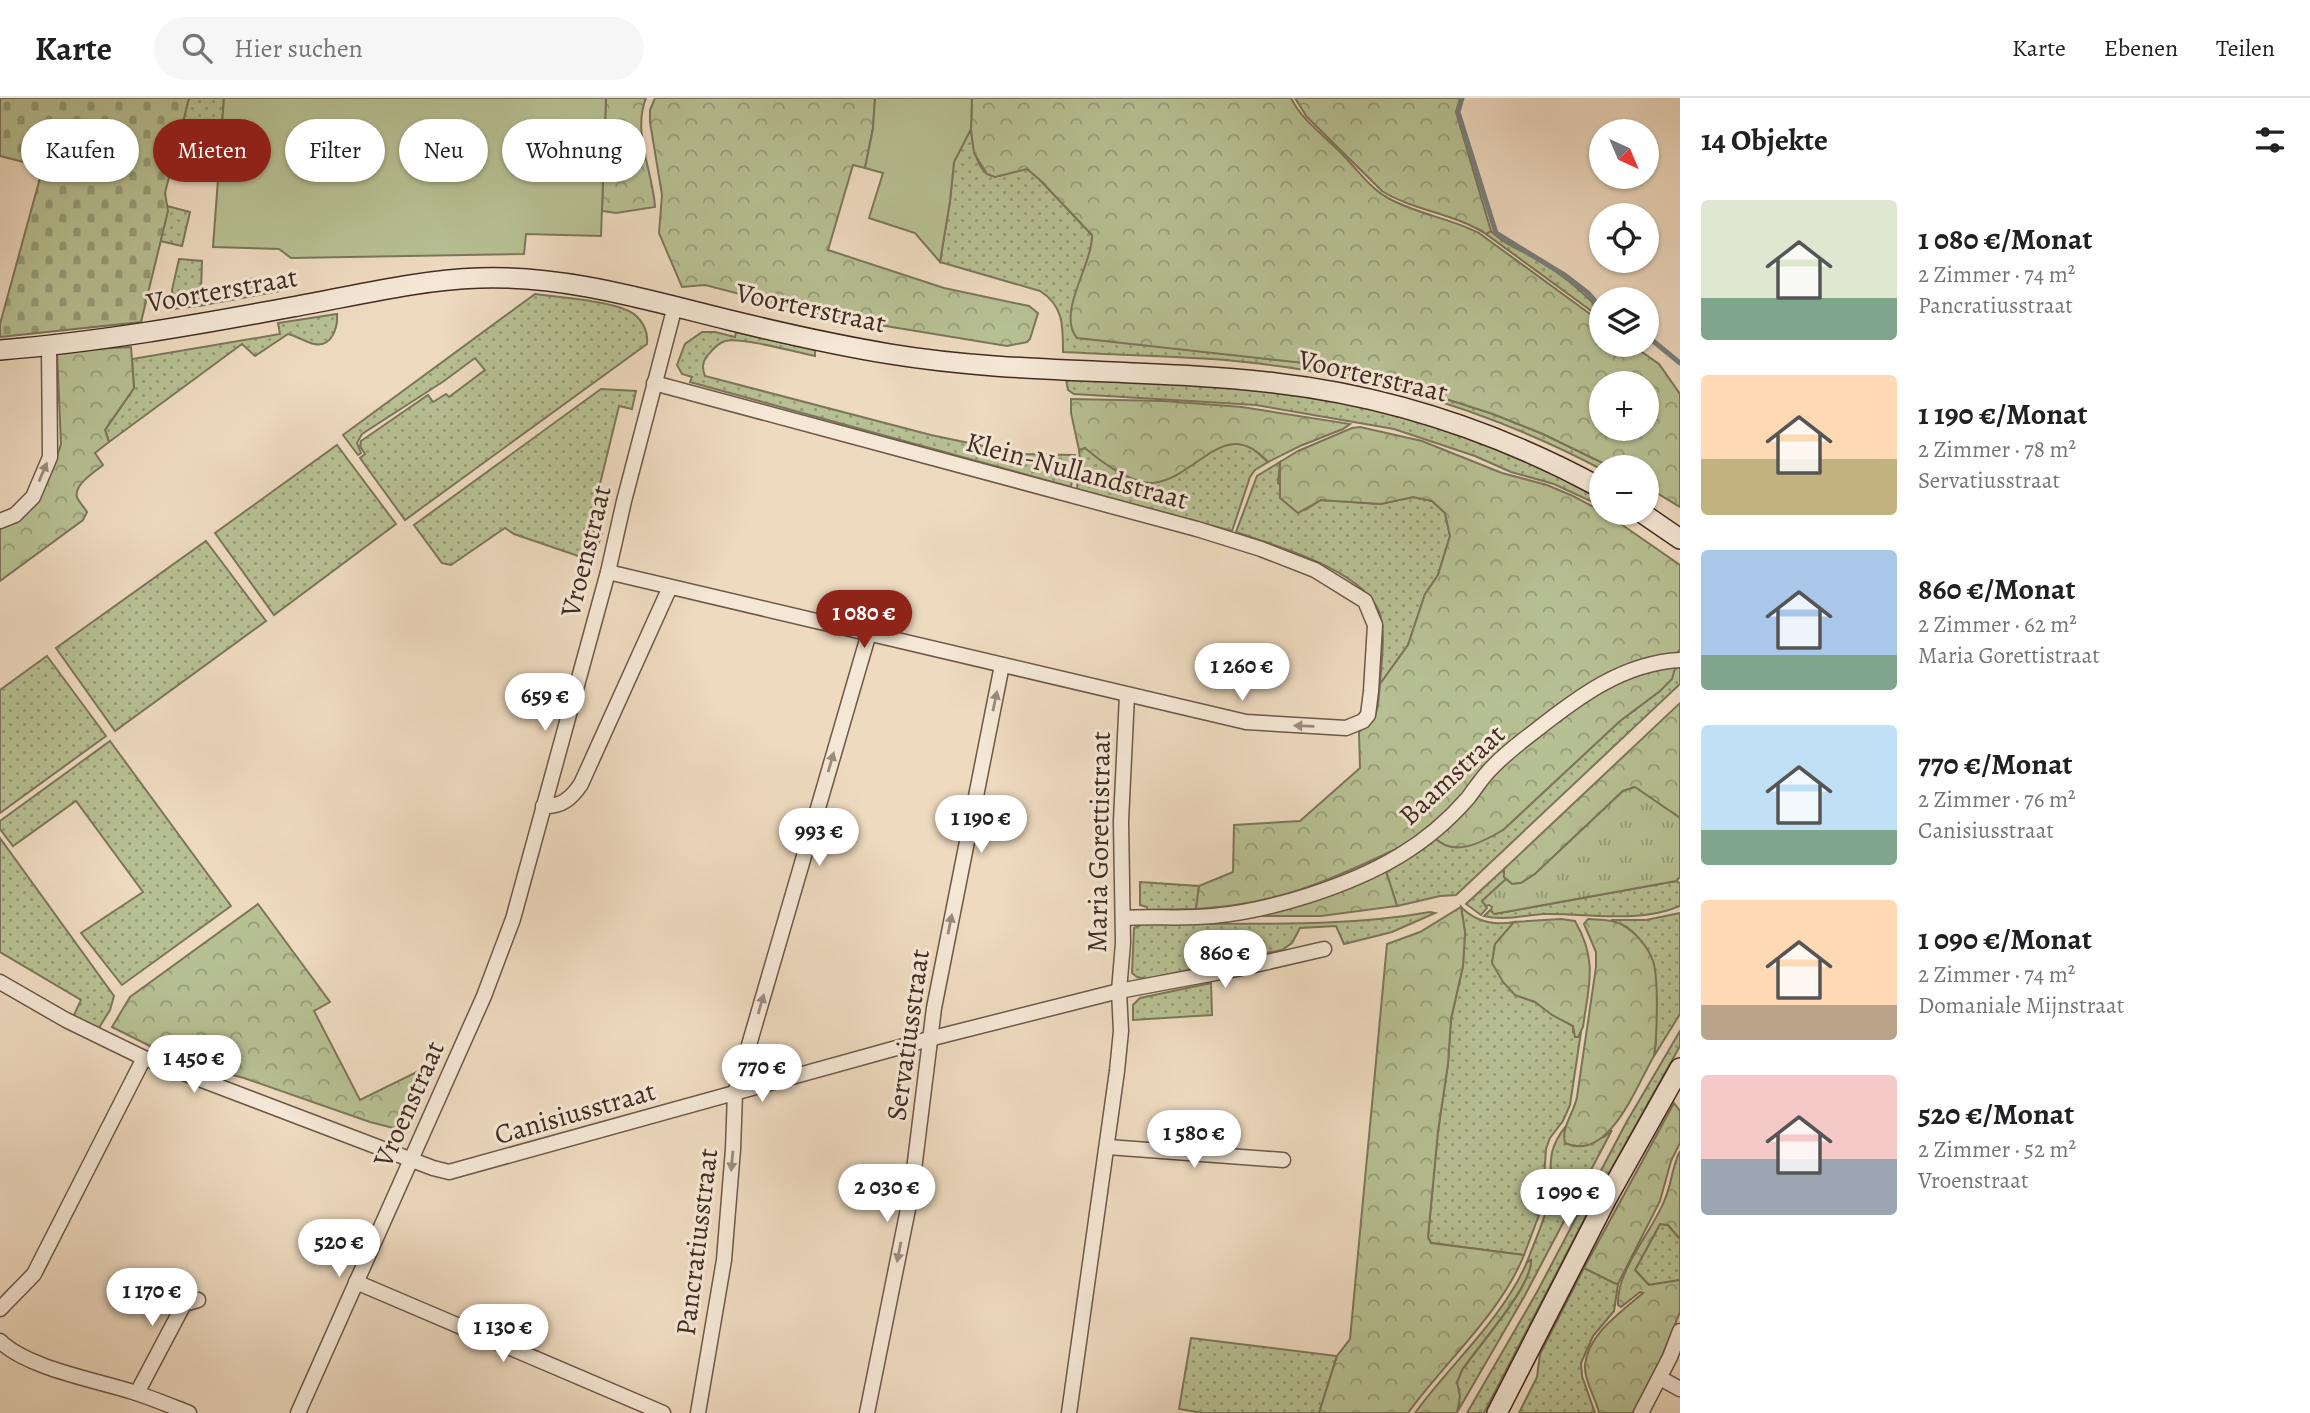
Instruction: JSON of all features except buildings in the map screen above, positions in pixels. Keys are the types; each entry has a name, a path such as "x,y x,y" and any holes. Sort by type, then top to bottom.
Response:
{"street":[{"name":"Voorterstraat","path":"0,350 49,346 208,322 428,283 478,278 516,278 568,284 675,306 787,334 923,358 1270,382 1357,396 1464,426 1540,457 1589,482"},
{"name":"Vroenstraat","path":"299,1413 503,948 608,572 675,306"},
{"path":"0,521 15,515 33,497 50,457 49,346"},
{"name":"Klein-Nullandstraat","path":"654,383 1197,529 1261,549 1315,570 1350,590 1365,601 1375,625 1368,715 1363,721 1346,728 1282,725 1227,718 1128,695"},
{"path":"1659,525 1680,539"},
{"path":"608,572 1128,695"},
{"path":"543,807 554,807 563,803 581,784 670,587"},
{"name":"Pancratiusstraat","path":"698,1413 724,1261 735,1093 869,634"},
{"name":"Baamstraat","path":"1122,918 1217,916 1296,898 1356,877 1399,856 1441,826 1469,797 1486,773 1507,753 1589,691 1604,681 1634,670 1680,660"},
{"name":"Servatiusstraat","path":"867,1413 911,1194 929,1040 1002,665"},
{"name":"Maria Gorettistraat","path":"1069,1413 1108,1147 1121,1031 1121,821 1128,695"},
{"name":"Maria Gorettistraat","path":"1119,991 1237,969 1324,949"},
{"name":"Canisiusstraat","path":"0,982 66,1020 145,1058 442,1171 456,1171 929,1040 1119,991"},
{"path":"0,1309 34,1274 145,1058"},
{"path":"1497,1413 1607,1198 1680,1068"},
{"path":"1108,1147 1283,1160"},
{"path":"356,1282 663,1413"},
{"path":"137,1393 184,1304 198,1300"},
{"path":"1641,1413 1660,1378 1680,1331"},
{"path":"0,1341 40,1364 137,1393 189,1413"},
{"path":"1660,1378 1680,1389"}],"green space":[{"path":"0,98 189,98 184,119 153,119 153,182 168,182 165,193 168,211 141,322 0,337 0,324 39,182 139,182 139,119 21,119 21,161 0,156"},
{"path":"189,98 224,98 222,119 184,119"},
{"path":"224,98 606,98 605,119 502,119 502,182 603,182 601,236 526,234 524,254 291,258 279,249 213,247 218,182 271,182 271,119 222,119"},
{"path":"606,98 646,98 641,119 605,119"},
{"path":"655,98 875,98 873,128 865,168 853,165 828,250 944,288 1029,306 1038,313 1030,339 1007,346 825,316 705,285 682,287 659,233 662,195 650,122 650,110"},
{"path":"875,98 972,98 971,129 954,162 940,262 915,233 869,218 883,173 865,168 873,128"},
{"path":"972,98 1291,98 1306,119 1381,193 1410,208 1479,233 1589,313 1589,357 1649,357 1659,364 1680,394 1680,507 1659,494 1659,455 1589,456 1493,414 1349,368 1077,338 1072,328 1071,315 1092,235 1027,169 995,177 987,174 974,153 971,129"},
{"path":"1295,98 1460,98 1456,112 1491,231 1486,234 1461,221 1407,203 1382,191 1307,117"},
{"path":"971,129 976,157 983,170 998,176 1027,168 1092,235 1088,261 1072,312 1077,337 1349,368 1493,414 1589,456 1589,463 1487,418 1408,392 1367,382 1285,367 1230,361 1063,352 1058,310 1040,291 940,262 954,161"},
{"path":"646,159 655,207 616,213 602,211 603,182 646,182"},
{"path":"167,206 190,212 182,246 160,241"},
{"path":"1491,231 1547,265 1589,299 1589,309 1486,234"},
{"path":"179,259 202,261 201,290 205,290 205,305 174,309 172,290"},
{"path":"247,279 271,281 280,291 209,304 209,290 246,291"},
{"path":"535,294 586,300 626,310 643,324 647,344 405,520 360,458 365,454 360,446 361,441 428,395 433,402 446,394 449,397 485,370 475,358 362,434 357,443 361,453 358,455 343,435"},
{"path":"337,314 333,335 325,343 314,344 288,334 255,356 242,344 109,442 105,430 134,388 132,359 280,334 278,323"},
{"path":"702,332 735,337 736,332 815,350 815,356 755,343 725,341 715,347 705,360 705,376 931,435 1021,454 1075,455 1071,487 690,382 692,377 682,374 677,365 685,344"},
{"path":"131,347 134,388 105,430 109,442 95,453 103,465 86,479 77,492 77,497 87,512 83,520 0,581 0,529 20,517 39,493 53,469 61,444 57,351"},
{"path":"1066,379 1236,387 1328,400 1418,422 1506,453 1589,493 1589,500 1554,484 1511,472 1475,456 1394,429 1256,405 1074,394 1068,390"},
{"path":"601,389 636,391 632,409 619,406 589,529 602,533 594,557 584,558 514,534 505,528 451,565 442,563 414,525"},
{"path":"1071,399 1164,401 1242,407 1350,424 1268,462 1252,449 1238,444 1224,446 1169,478 1145,483 1117,471 1085,448 1079,450 1071,413"},
{"path":"1360,427 1422,441 1502,473 1547,485 1589,504 1589,525 1622,525 1680,565 1680,649 1676,655 1603,677 1460,802 1402,848 1323,882 1276,897 1196,909 1199,886 1233,872 1234,825 1300,821 1360,768 1359,732 1375,716 1380,684 1408,645 1425,594 1438,575 1450,536 1445,513 1432,501 1413,497 1381,504 1321,500 1298,513 1280,498 1280,462 1298,451"},
{"path":"1234,443 1250,446 1268,462 1255,470 1250,477 1232,531 1077,489 1079,450 1085,448 1119,473 1175,476 1218,447"},
{"path":"337,445 396,524 274,615 215,533"},
{"path":"1280,462 1278,483 1305,510 1321,500 1380,504 1413,497 1432,501 1445,513 1450,536 1438,575 1425,595 1408,645 1380,684 1383,631 1380,614 1371,598 1338,572 1295,552 1236,532 1257,476"},
{"path":"206,541 266,621 115,731 56,648"},
{"path":"47,656 106,736 0,813 0,690"},
{"path":"1676,665 1680,665 1680,684 1456,895 1397,906 1385,868 1433,836 1503,830 1620,721 1660,691"},
{"path":"1676,665 1672,679 1660,691 1620,721 1503,830 1477,843 1459,847 1441,843 1433,836 1493,773 1588,695 1613,682"},
{"path":"1680,703 1680,818 1634,787 1623,791 1535,874 1521,883 1512,884 1504,877 1504,869"},
{"path":"110,741 231,906 122,985 81,933 143,892 76,801 13,846 0,829 0,821"},
{"path":"1635,787 1680,818 1680,877 1676,881 1494,914 1492,907 1486,906 1482,901 1506,879 1512,884 1521,883 1535,874 1623,791"},
{"path":"0,838 114,996 110,1010 97,1031 73,1017 81,1000 0,952"},
{"path":"1385,868 1397,906 1321,916 1244,916"},
{"path":"1504,869 1506,879 1482,901 1487,908 1481,915 1466,904"},
{"path":"1676,881 1680,883 1680,906 1648,915 1484,916 1490,910 1495,914"},
{"path":"1140,882 1199,886 1196,909 1147,910 1147,907 1140,905"},
{"path":"258,904 330,1002 314,1011 360,1100 425,1068 432,1072 411,1120 393,1128 370,1122 244,1078 199,1066 112,1027 130,997"},
{"path":"1461,907 1485,922 1514,922 1495,945 1492,963 1515,995 1535,1002 1573,1026 1573,1032 1578,1037 1581,1032 1570,1105 1546,1149 1542,1207 1524,1255 1431,1243 1428,1237 1451,1019 1463,966 1465,932"},
{"path":"1461,907 1465,932 1463,966 1451,1019 1428,1237 1431,1243 1524,1255 1514,1276 1487,1317 1408,1413 1319,1413 1337,1356 1350,1339 1387,944 1420,932"},
{"path":"1435,913 1392,932 1344,944 1336,926 1300,928 1292,943 1282,950 1146,979 1132,973 1134,928 1143,924 1322,923"},
{"path":"1680,913 1680,1014 1654,1056 1656,1000 1622,925 1611,920 1646,920"},
{"path":"1561,919 1575,921 1587,948 1589,961 1588,998 1583,1027 1578,1037 1575,1037 1573,1026 1535,1002 1515,995 1503,982 1492,963 1495,944 1514,922"},
{"path":"1588,919 1609,920 1621,924 1644,945 1655,970 1657,1022 1654,1056 1630,1102 1608,1132 1595,1142 1581,1146 1565,1143 1564,1137 1577,1097 1596,967 1596,952 1584,924"},
{"path":"1211,983 1212,1015 1133,1020 1133,1005 1140,998"},
{"path":"1680,1031 1680,1046 1599,1191 1484,1413 1467,1413 1537,1292 1626,1123"},
{"path":"1674,1103 1680,1111 1680,1143 1671,1161 1660,1201 1618,1284 1614,1283 1584,1268"},
{"path":"1566,1126 1564,1130 1604,1137 1612,1130 1524,1297 1459,1409 1457,1382 1462,1370 1514,1300 1529,1271 1531,1260 1527,1262 1548,1204 1551,1156 1558,1137"},
{"path":"1680,1151 1680,1239 1668,1225 1660,1224 1635,1270 1649,1285 1680,1280 1680,1312 1656,1371 1633,1413 1599,1413 1586,1377 1587,1354 1607,1324 1643,1293 1640,1292 1621,1307 1618,1305 1623,1278 1665,1199"},
{"path":"1660,1224 1668,1225 1680,1239 1680,1280 1649,1285 1635,1270"},
{"path":"1531,1260 1529,1271 1514,1300 1462,1370 1457,1382 1460,1396 1457,1413 1415,1413 1490,1322 1517,1283 1527,1262"},
{"path":"1584,1268 1618,1284 1614,1311 1593,1336 1581,1363 1582,1376 1595,1413 1519,1413 1537,1377 1540,1354"},
{"path":"1191,1338 1337,1356 1319,1413 1203,1413 1179,1409"}],"waterway":[{"path":"1462,98 1458,112 1496,233 1566,276 1589,294"},
{"path":"1659,346 1680,363"}]}
